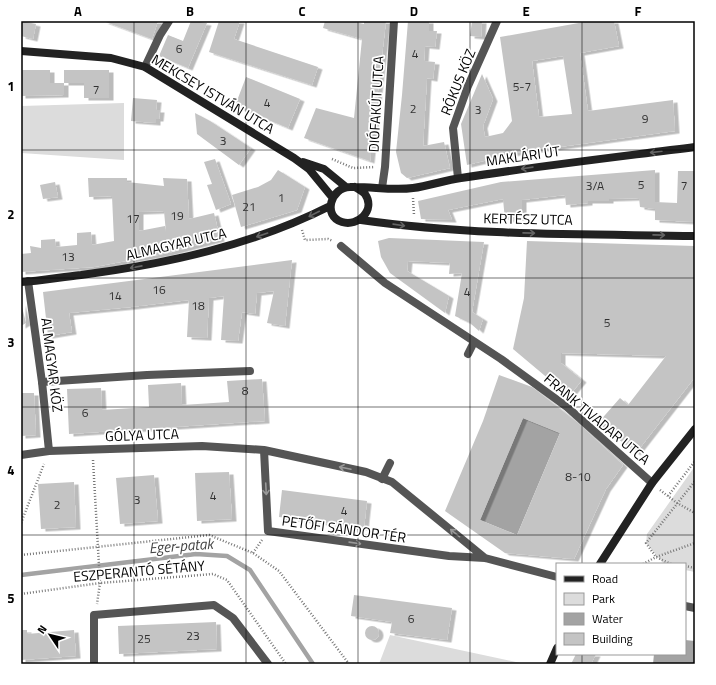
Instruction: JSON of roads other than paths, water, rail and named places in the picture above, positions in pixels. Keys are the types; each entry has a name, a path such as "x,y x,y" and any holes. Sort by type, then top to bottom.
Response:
{"street":[{"path":"145,67 160,35 169,21"},
{"name":"DIÓFAKÚT UTCA","path":"382,188 385,167 394,21"},
{"name":"RÓKUS KÖZ","path":"458,178 453,128 468,86 497,21"},
{"name":"MEKCSEY ISTVÁN UTCA","path":"21,51 111,58 145,67 294,158 309,169 332,197"},
{"name":"MAKLÁRI ÚT","path":"351,187 412,188 458,178 695,147"},
{"name":"MEKCSEY ISTVÁN UTCA","path":"294,158 324,169 351,187"},
{"path":"351,187 364,193 368,201 367,211 360,220 352,223 341,222 333,215 330,206 332,197 338,190 351,187"},
{"name":"ALMAGYAR UTCA","path":"25,282 135,268 218,248 299,222 330,206"},
{"name":"KERTÉSZ UTCA","path":"360,220 414,228 502,232 695,236"},
{"name":"FRANK TIVADAR UTCA","path":"341,246 385,283 474,342 567,407 652,483 601,563"},
{"name":"ALMAGYAR KÖZ","path":"25,282 42,382 49,451"},
{"path":"468,354 474,342"},
{"path":"42,382 146,375 250,371"},
{"path":"652,483 695,428"},
{"name":"GÓLYA UTCA","path":"21,455 49,451 202,446 264,450"},
{"name":"PETŐFI SÁNDOR TÉR","path":"486,558 392,482 366,472 264,450 268,532 449,556 486,558 556,577"},
{"path":"382,479 390,463"},
{"path":"94,664 94,616 214,605 233,618 268,664"},
{"path":"550,664 556,650"}],"water":[{"path":"523,418 560,433 517,535 480,520"},
{"path":"686,640 695,641 695,664 653,664 654,655 686,655"}],"waterway":[{"name":"Eger-patak","path":"21,575 196,554 227,556 250,570 313,664"}]}
